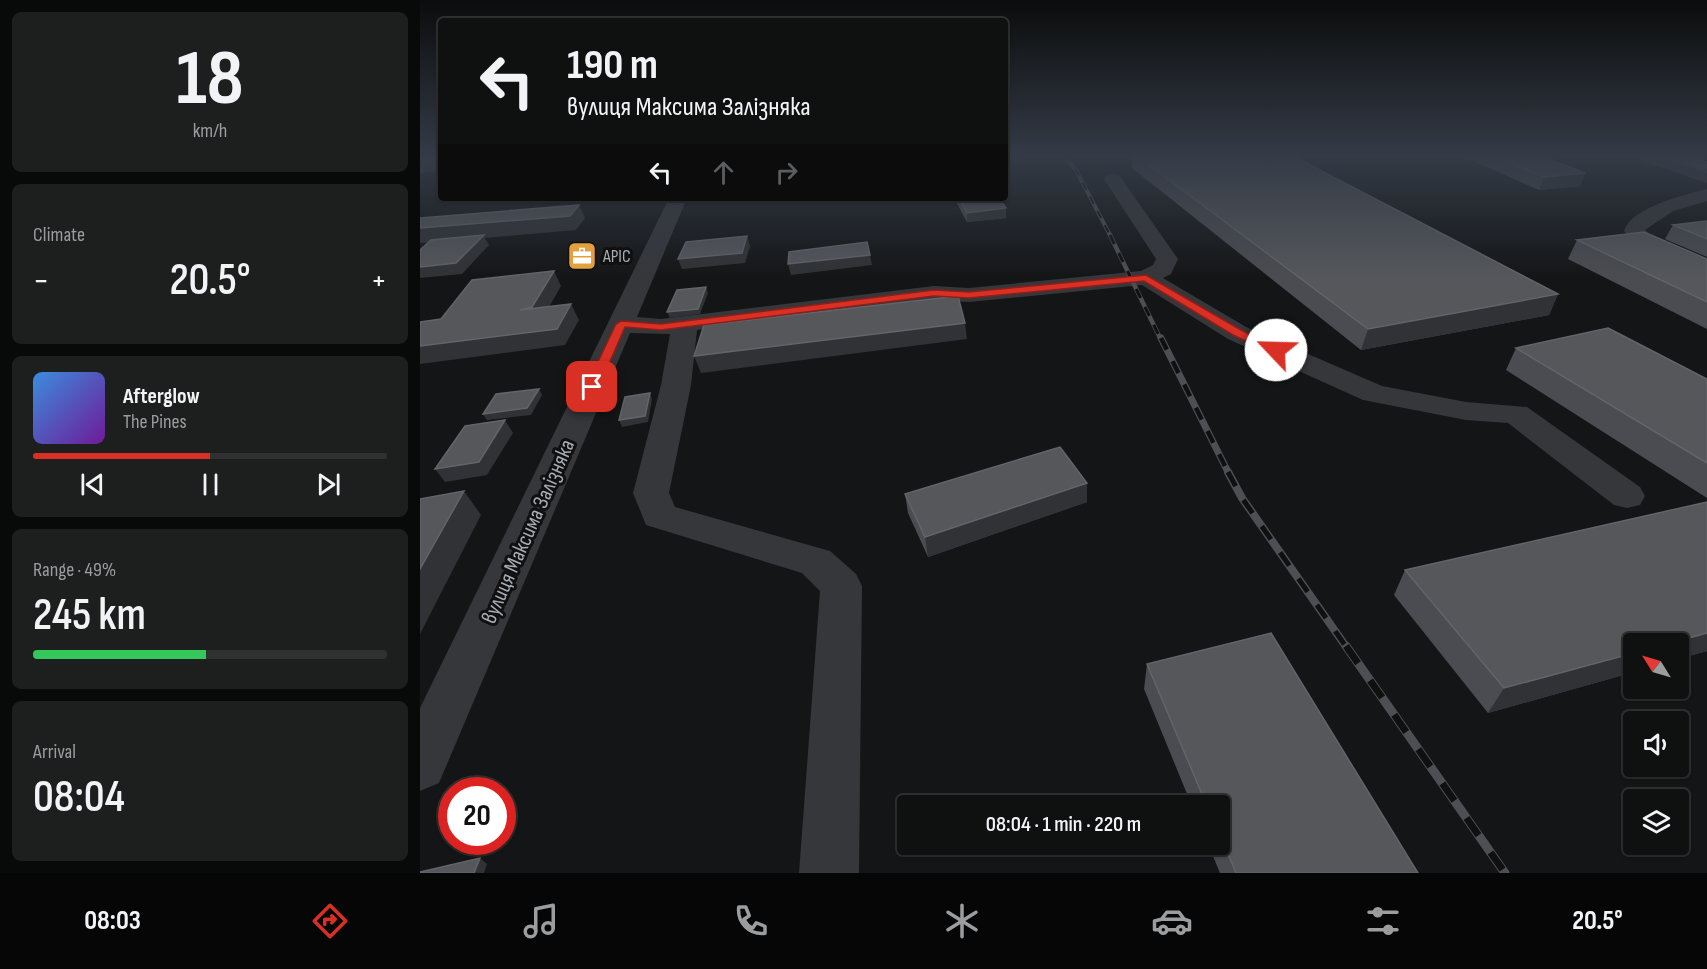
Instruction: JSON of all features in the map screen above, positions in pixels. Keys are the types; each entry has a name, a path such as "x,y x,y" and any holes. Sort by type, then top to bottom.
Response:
{"street":[{"path":"621,324 661,327 934,293 969,295 1146,278 1163,269 1167,259 1125,197"},
{"path":"1701,197 1666,207 1635,227 1634,231 1646,243 1707,269"},
{"name":"вулиця Максима Залізняка","path":"420,765 677,201"},
{"path":"1666,207 1697,219"},
{"path":"1146,278 1237,333 1374,394 1466,411 1516,414 1627,496"},
{"path":"685,324 676,385 651,493 659,516 816,562 841,586 829,873"}],"building":[{"path":"1191,197 1371,197 1558,294 1368,329"},
{"path":"961,201 1001,201 1006,208 967,213"},
{"path":"579,205 570,216 420,228 420,218"},
{"path":"1707,221 1707,239 1673,225"},
{"path":"1644,232 1707,259 1707,302 1577,240"},
{"path":"484,235 456,263 420,267 420,250 431,240"},
{"path":"747,236 742,253 678,259 686,242"},
{"path":"867,242 870,255 788,264 789,252"},
{"path":"554,271 532,307 520,310 571,304 557,329 420,346 420,322 441,319 472,280"},
{"path":"706,287 698,309 667,312 677,290"},
{"path":"958,296 965,323 694,356 704,325"},
{"path":"1608,328 1707,379 1707,463 1516,348"},
{"path":"539,389 527,408 483,414 496,394"},
{"path":"650,393 645,416 619,420 625,397"},
{"path":"505,420 479,462 435,469 465,426"},
{"path":"1060,447 1087,483 925,537 905,494"},
{"path":"464,491 420,569 420,499"},
{"path":"1707,502 1707,633 1689,638 1689,633 1623,633 1623,656 1504,688 1405,570"},
{"path":"1271,633 1418,873 1236,873 1229,855 1230,795 1202,795 1147,664"},
{"path":"480,858 474,873 420,873 420,872"}],"railway":[{"path":"1090,197 1111,236"},
{"path":"1111,236 1161,340"},
{"path":"1161,338 1228,472"},
{"path":"1228,472 1242,498 1347,648"},
{"path":"1346,646 1505,873"}],"place":[{"name":"АРІС","path":"582,256"}],"route":[{"path":"592,387 621,324 661,327 934,293 969,295 1146,278 1237,333 1276,350"}]}
